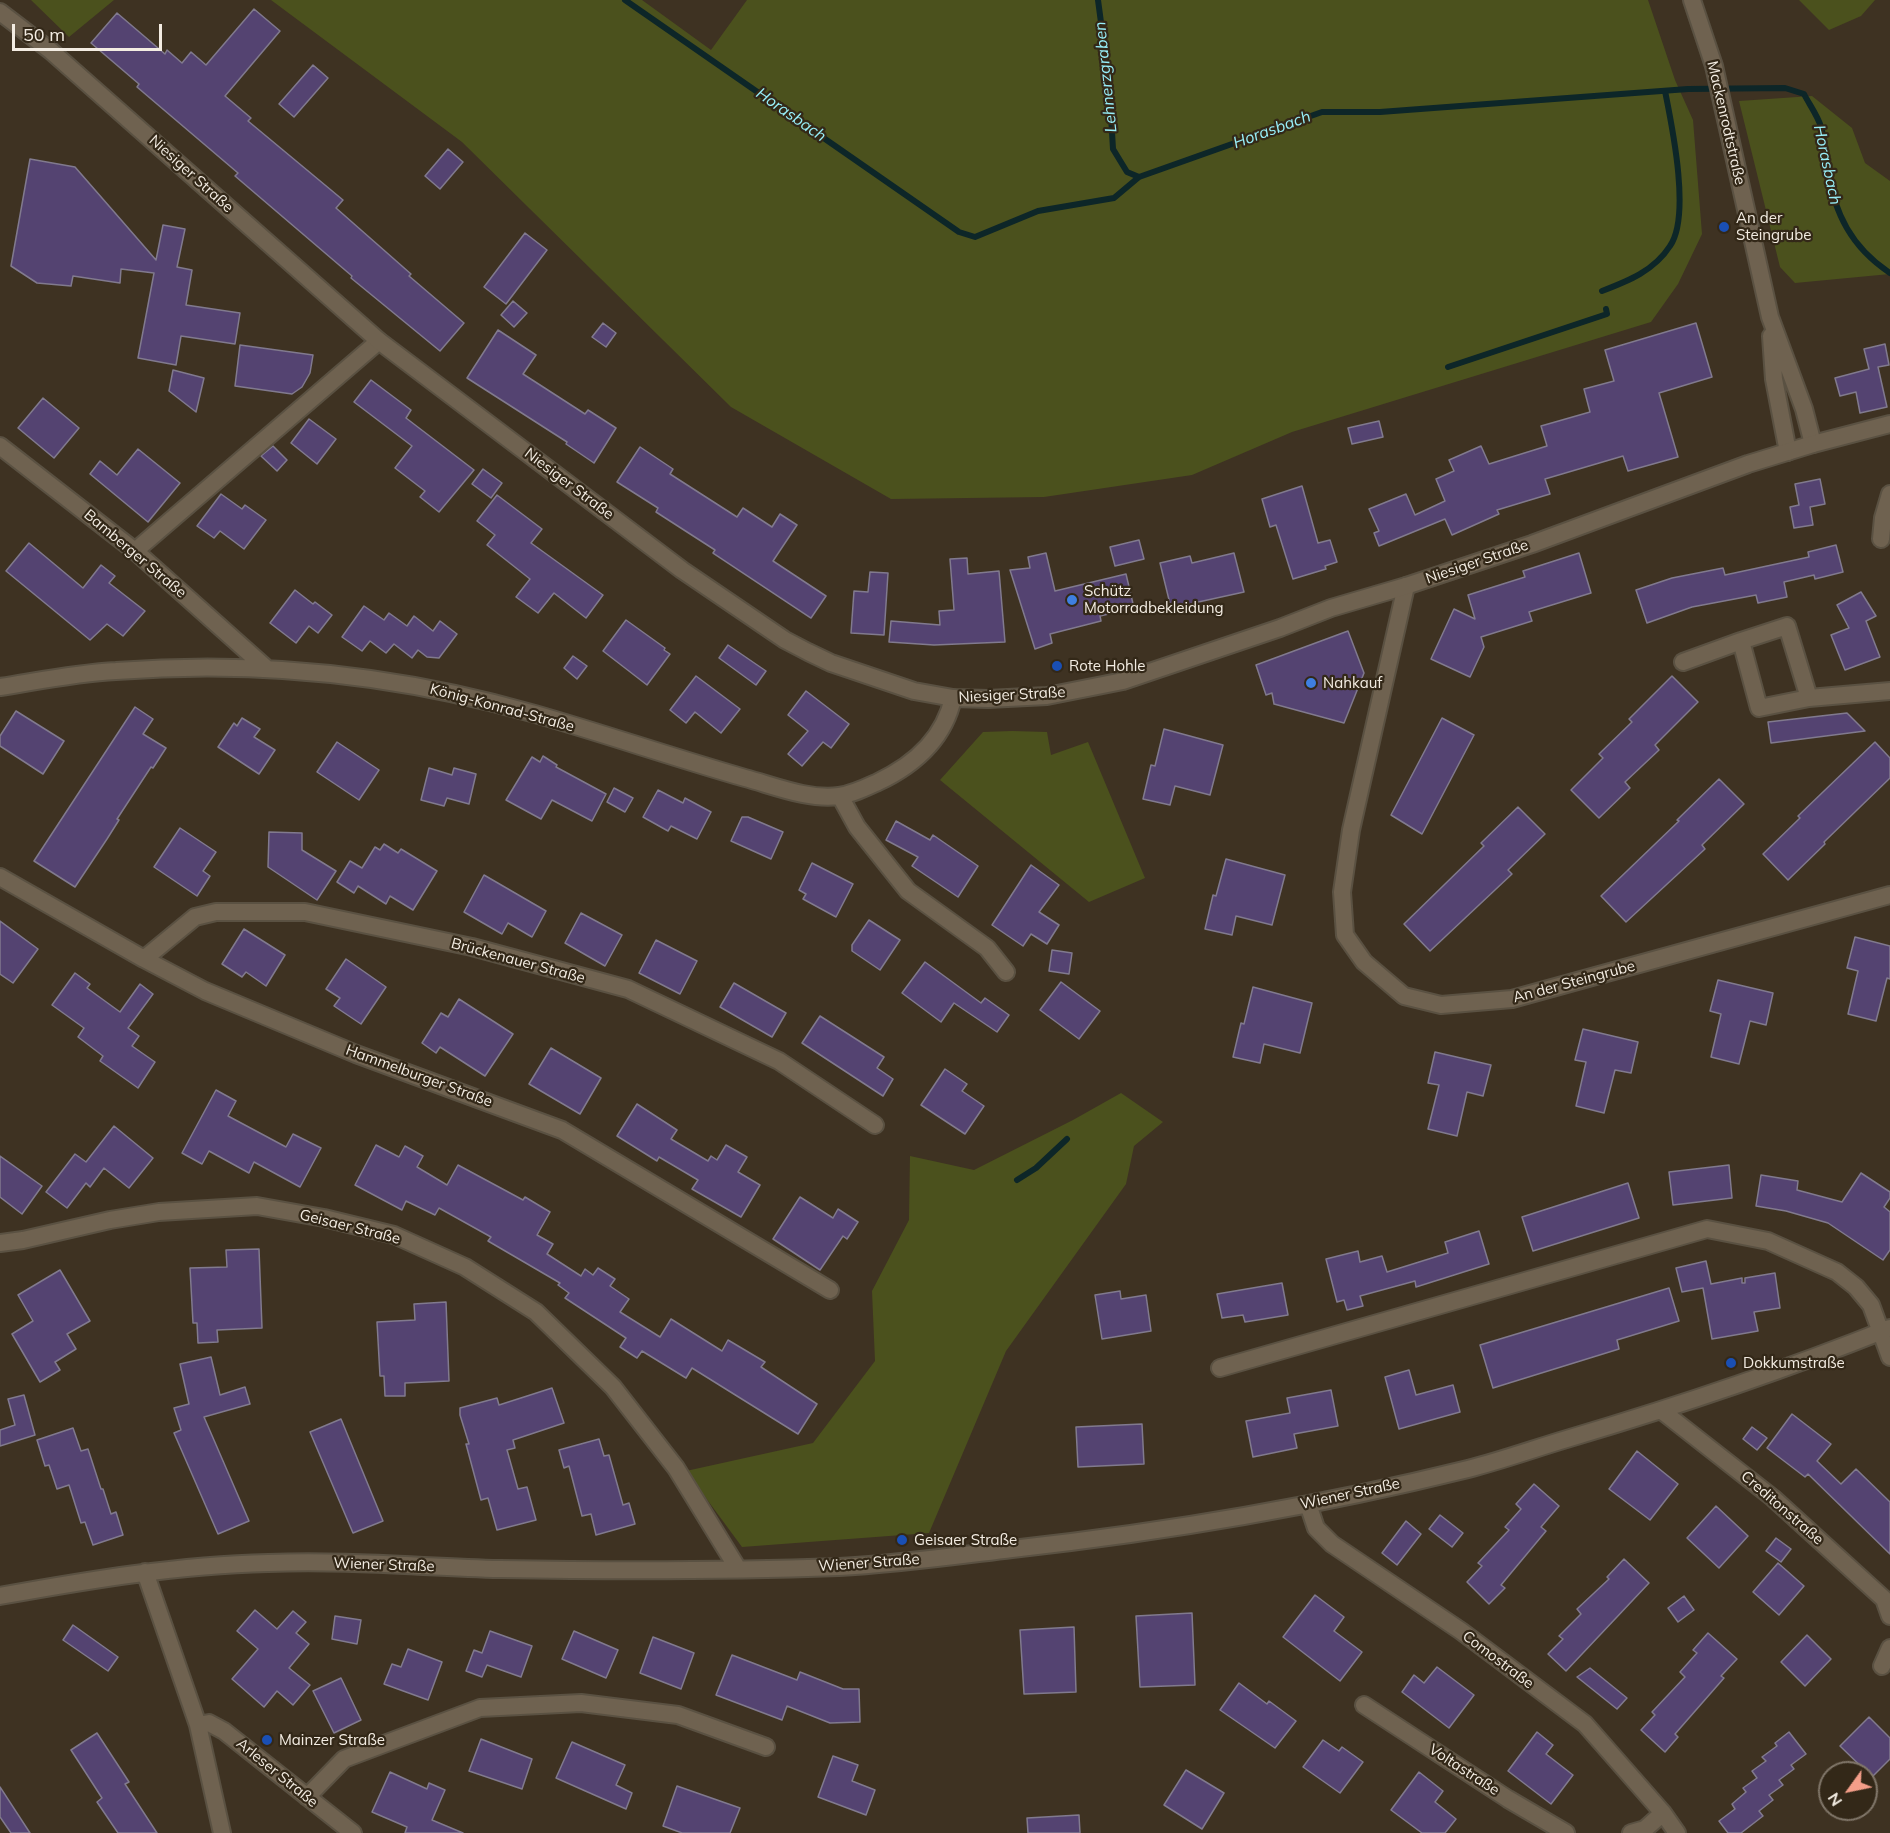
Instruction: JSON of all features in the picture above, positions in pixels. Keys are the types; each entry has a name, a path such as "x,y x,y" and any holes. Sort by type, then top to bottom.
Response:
{"street":[{"name":"Mackenrodtstraße","path":"1692,0 1714,66 1770,317 1804,409 1813,444"},
{"name":"Niesiger Straße","path":"0,12 51,51 379,341 682,570 785,640 831,663 914,690 953,698 988,699 1047,696 1123,681 1280,628 1331,608 1532,544 1740,466 1890,424"},
{"name":"Mackenrodtstraße","path":"1770,317 1774,379 1788,452"},
{"path":"135,551 379,341"},
{"name":"Bamberger Straße","path":"0,446 135,551 266,668"},
{"path":"1881,539 1882,518 1890,494"},
{"name":"An der Steingrube","path":"1406,586 1351,830 1342,892 1345,935 1364,962 1404,996 1441,1005 1512,999 1890,895"},
{"path":"1683,662 1787,626 1809,698"},
{"path":"1741,641 1759,708 1809,698 1890,691"},
{"name":"König-Konrad-Straße","path":"0,687 114,671 190,667 266,668 362,677 468,697 534,714 789,790 821,796 840,796 860,790 884,779 916,758 939,734 949,714 953,698"},
{"path":"840,796 857,827 908,891 987,948 1006,972"},
{"name":"Hammelburger Straße","path":"0,877 205,991 356,1054 562,1130 830,1290"},
{"name":"Brückenauer Straße","path":"144,959 195,917 216,912 305,912 472,947 628,989 779,1061 875,1125"},
{"name":"Geisaer Straße","path":"0,1243 159,1212 257,1206 324,1218 394,1235 465,1267 536,1312 613,1387 676,1468 738,1569"},
{"path":"1220,1368 1707,1229 1768,1241 1837,1272 1856,1287 1871,1305 1885,1330 1890,1358"},
{"name":"Wiener Straße","path":"0,1596 145,1572 207,1566 328,1563 504,1569 842,1567 1088,1541 1308,1504 1471,1468 1662,1411 1885,1330"},
{"name":"Creditonstraße","path":"1662,1411 1773,1498 1884,1599 1890,1616"},
{"name":"Comostraße","path":"1308,1504 1316,1528 1332,1544 1461,1631 1585,1724 1663,1813 1677,1833"},
{"path":"145,1572 198,1725 222,1833"},
{"path":"1882,1666 1890,1648"},
{"path":"308,1797 344,1759 480,1708 581,1703 678,1715 766,1747"},
{"name":"Voltastraße","path":"1364,1705 1508,1799 1566,1833"},
{"name":"Arleser Straße","path":"198,1725 209,1723 224,1731 353,1833"},
{"path":"1631,1833 1645,1829 1663,1813"}],"green space":[{"path":"31,0 114,0 69,37"},
{"path":"271,0 642,0 711,50 747,0 1648,0 1675,80 1693,120 1702,234 1678,284 1651,322 1292,432 1192,475 1044,497 891,499 731,407 462,142"},
{"path":"1799,0 1875,0 1861,16 1829,30"},
{"path":"1812,96 1852,128 1865,163 1890,181 1890,274 1795,283 1780,267 1739,101"},
{"path":"983,732 1047,732 1051,755 1088,742 1145,878 1089,902 940,780"},
{"path":"1121,1093 1163,1122 1134,1146 1126,1184 1006,1351 929,1533 742,1547 686,1471 813,1443 875,1361 872,1291 909,1220 910,1156 974,1170"}],"building":[{"path":"254,9 280,31 225,96 251,118 248,121 343,200 336,208 464,323 440,351 351,278 352,276 235,176 238,173 137,87 139,84 91,43 117,13 165,54 167,50 182,63 191,52 206,65"},
{"path":"313,65 328,78 294,117 279,104"},
{"path":"448,149 463,162 440,189 425,176"},
{"path":"30,159 75,167 156,260 163,225 185,229 177,267 192,270 186,305 240,313 235,344 181,336 176,365 138,358 154,273 121,269 120,283 73,276 71,286 37,283 11,266"},
{"path":"525,233 547,250 506,304 484,287"},
{"path":"513,301 527,313 514,327 501,315"},
{"path":"603,323 616,333 606,347 592,337"},
{"path":"1696,323 1712,377 1659,393 1678,457 1628,471 1623,456 1545,479 1550,494 1497,510 1499,514 1452,535 1445,519 1379,546 1374,533 1379,531 1369,509 1406,494 1415,515 1445,501 1436,479 1454,471 1449,460 1481,446 1489,464 1547,446 1541,426 1590,412 1584,389 1614,381 1605,350"},
{"path":"498,330 536,355 523,374 585,414 588,410 616,428 594,463 566,444 567,442 467,378"},
{"path":"1885,344 1889,365 1878,367 1887,407 1860,413 1856,392 1840,396 1835,378 1869,369 1864,349"},
{"path":"240,345 313,355 310,373 302,387 292,394 235,386"},
{"path":"173,370 204,378 196,412 169,391"},
{"path":"371,380 411,410 406,418 474,470 439,512 420,497 425,491 395,468 412,446 354,402"},
{"path":"43,398 79,428 54,458 18,428"},
{"path":"309,419 336,439 317,464 291,443"},
{"path":"1379,421 1383,437 1352,444 1348,428"},
{"path":"273,446 287,460 277,471 261,456"},
{"path":"640,447 673,469 670,474 737,517 743,508 772,527 780,514 797,525 773,561 826,596 811,618 713,553 715,550 656,512 658,508 617,482"},
{"path":"138,449 180,483 148,522 90,474 100,461 117,475"},
{"path":"483,469 502,483 491,498 472,484"},
{"path":"1820,479 1825,504 1810,507 1813,525 1794,528 1790,507 1799,505 1795,484"},
{"path":"1302,486 1318,543 1330,540 1337,562 1325,566 1326,569 1293,579 1276,525 1270,527 1262,499"},
{"path":"221,494 242,509 245,505 266,520 244,549 220,531 214,538 197,526"},
{"path":"497,495 542,529 531,543 603,595 586,618 554,593 538,613 516,597 530,579 487,545 495,535 477,521"},
{"path":"1139,540 1144,559 1115,566 1110,547"},
{"path":"29,543 83,588 101,565 115,576 109,583 145,611 123,636 107,624 90,640 6,571"},
{"path":"1836,545 1843,572 1815,579 1814,575 1784,582 1787,597 1758,603 1756,595 1692,607 1647,623 1636,590 1672,578 1723,568 1725,575 1809,557 1808,552"},
{"path":"1046,553 1055,591 1126,574 1134,608 1100,616 1101,621 1050,634 1052,643 1035,649 1010,570 1030,568 1028,557"},
{"path":"1234,553 1244,592 1171,608 1160,563 1190,556 1192,563"},
{"path":"1579,553 1591,593 1529,612 1532,621 1481,637 1484,647 1470,677 1431,659 1454,609 1475,619 1468,595 1525,577 1523,571"},
{"path":"967,558 968,574 999,571 1005,642 934,645 889,642 891,621 940,625 939,611 954,610 950,559"},
{"path":"870,572 888,573 884,635 851,633 854,591 868,592"},
{"path":"295,590 332,615 318,633 309,626 296,643 270,623"},
{"path":"1861,592 1876,616 1866,621 1880,657 1845,670 1831,635 1849,628 1837,605"},
{"path":"364,606 384,620 389,613 407,626 414,616 433,631 440,621 457,634 439,658 427,657 418,650 412,658 394,644 386,653 370,641 362,651 342,637"},
{"path":"626,620 670,654 647,685 603,651"},
{"name":"Nahkauf","path":"1348,631 1364,673 1344,723 1274,704 1272,693 1266,695 1256,665"},
{"path":"728,645 766,671 756,685 719,658"},
{"path":"573,656 587,666 577,679 564,668"},
{"path":"696,676 740,709 721,733 695,712 686,723 670,710"},
{"path":"1672,676 1698,702 1655,745 1659,750 1625,782 1630,788 1599,818 1571,790 1603,758 1599,754 1632,722 1629,719"},
{"path":"806,691 849,724 831,748 823,742 802,766 788,754 808,731 788,715"},
{"path":"135,707 153,719 143,734 166,748 153,768 151,767 75,887 34,861"},
{"path":"16,711 64,741 43,774 0,746 0,736"},
{"path":"1847,713 1865,731 1771,743 1768,722"},
{"path":"242,718 260,729 254,737 275,750 259,774 218,747 234,723 237,726"},
{"path":"1442,718 1474,735 1422,834 1391,815"},
{"path":"1164,729 1223,745 1210,795 1175,786 1170,805 1143,799 1151,765 1155,766"},
{"path":"337,742 379,770 359,800 317,772"},
{"path":"1875,742 1890,758 1890,778 1788,880 1763,854 1800,818 1798,816"},
{"path":"543,756 557,765 556,767 606,794 592,821 552,800 541,819 506,800 532,757 540,762"},
{"path":"429,768 452,775 454,768 476,774 469,804 447,798 444,806 421,800"},
{"path":"1719,779 1744,804 1702,845 1705,849 1626,922 1601,896"},
{"path":"614,788 633,798 625,812 607,802"},
{"path":"658,790 683,803 685,798 711,812 697,839 671,826 668,831 643,817"},
{"path":"1518,807 1545,834 1508,870 1512,874 1430,951 1404,924 1484,846 1481,843"},
{"path":"742,817 748,817 783,832 771,859 731,841"},
{"path":"896,821 930,840 933,835 978,866 958,897 912,866 918,857 886,840"},
{"path":"180,828 216,852 203,871 210,876 197,896 154,867"},
{"path":"269,832 302,833 302,850 336,871 317,900 268,867"},
{"path":"384,844 398,853 401,849 437,871 413,910 390,896 386,904 358,886 354,893 337,882 350,861 362,868 375,847 380,850"},
{"path":"1226,859 1285,875 1272,925 1236,916 1232,935 1205,929 1213,895 1216,896"},
{"path":"812,863 853,884 836,917 803,899 806,894 799,890"},
{"path":"1031,865 1059,885 1039,912 1059,925 1047,944 1031,934 1023,946 992,925"},
{"path":"484,875 546,911 532,937 508,923 502,934 464,912"},
{"path":"581,913 622,935 605,966 565,943"},
{"path":"869,920 900,940 880,970 852,951 852,945"},
{"path":"0,921 38,949 13,983 0,974"},
{"path":"244,929 285,955 266,986 246,972 242,977 222,964"},
{"path":"1855,937 1890,946 1890,979 1887,978 1876,1021 1848,1014 1858,971 1847,968"},
{"path":"656,940 697,961 680,994 639,973"},
{"path":"1052,950 1072,953 1069,974 1049,971"},
{"path":"346,959 386,987 361,1024 334,1006 340,998 326,989"},
{"path":"925,962 981,1003 985,998 1009,1015 997,1032 954,1003 941,1022 902,993"},
{"path":"75,973 90,984 87,988 120,1012 140,984 153,994 128,1028 139,1036 132,1046 155,1062 138,1088 100,1061 103,1056 78,1037 84,1028 52,1005"},
{"path":"1718,980 1773,993 1766,1025 1750,1021 1739,1064 1711,1057 1721,1014 1710,1011"},
{"path":"1061,982 1100,1011 1079,1039 1040,1010"},
{"path":"734,983 786,1013 772,1037 720,1007"},
{"path":"1253,987 1312,1003 1300,1053 1264,1044 1260,1063 1233,1057"},
{"path":"459,999 513,1034 485,1076 440,1047 436,1053 422,1043 441,1013 448,1017"},
{"path":"820,1016 884,1057 877,1068 893,1079 883,1096 802,1043"},
{"path":"1583,1029 1638,1042 1631,1073 1615,1070 1604,1113 1576,1106 1586,1062 1575,1060"},
{"path":"551,1048 601,1078 580,1114 529,1084"},
{"path":"1435,1052 1491,1065 1483,1096 1467,1092 1457,1136 1428,1129 1439,1085 1428,1083"},
{"path":"945,1069 967,1084 962,1091 984,1106 965,1134 921,1105"},
{"path":"216,1090 236,1101 228,1116 286,1147 293,1134 321,1148 300,1187 254,1162 249,1173 209,1151 202,1164 182,1153"},
{"path":"637,1104 677,1130 671,1139 708,1161 711,1156 717,1160 726,1145 747,1157 738,1172 760,1185 741,1217 692,1189 698,1180 659,1157 657,1161 617,1136"},
{"path":"114,1126 153,1158 129,1188 104,1168 90,1187 86,1183 67,1208 46,1192 75,1154 86,1162"},
{"path":"376,1145 399,1157 405,1146 423,1156 417,1167 447,1185 458,1165 523,1200 525,1197 550,1212 537,1235 553,1244 547,1254 581,1276 585,1269 593,1275 598,1268 615,1279 610,1286 629,1299 620,1312 660,1337 671,1319 722,1351 728,1340 765,1362 761,1367 817,1404 798,1434 692,1368 686,1378 642,1351 637,1358 620,1347 626,1338 565,1298 569,1293 558,1285 560,1283 488,1241 491,1237 439,1208 435,1215 406,1201 402,1210 355,1185"},
{"path":"0,1156 42,1186 22,1214 0,1197"},
{"path":"1729,1165 1732,1198 1673,1205 1669,1172"},
{"path":"1861,1173 1890,1192 1890,1198 1884,1207 1890,1212 1890,1250 1883,1260 1828,1223 1786,1211 1756,1206 1761,1175 1798,1181 1797,1190 1842,1202"},
{"path":"1628,1183 1639,1218 1533,1251 1522,1217"},
{"path":"800,1197 833,1218 838,1209 858,1222 847,1239 843,1236 820,1270 773,1239"},
{"path":"1479,1231 1489,1264 1416,1287 1415,1281 1360,1296 1363,1306 1347,1310 1344,1300 1337,1302 1326,1259 1358,1251 1360,1262 1382,1256 1387,1272 1448,1253 1445,1242"},
{"path":"259,1249 262,1328 217,1330 218,1342 198,1343 197,1323 193,1323 190,1268 227,1267 226,1250"},
{"path":"1706,1261 1711,1284 1742,1278 1742,1283 1745,1283 1745,1278 1775,1273 1780,1308 1754,1312 1758,1331 1712,1339 1703,1288 1682,1292 1676,1268"},
{"path":"60,1270 90,1321 67,1334 76,1349 55,1362 60,1370 40,1382 12,1334 33,1321 18,1295"},
{"path":"1282,1283 1288,1315 1245,1322 1243,1315 1222,1318 1217,1294"},
{"path":"1669,1288 1679,1321 1617,1340 1619,1349 1493,1388 1480,1345"},
{"path":"1120,1291 1121,1299 1146,1295 1151,1331 1102,1339 1095,1295"},
{"path":"446,1302 449,1381 405,1383 405,1396 385,1396 384,1376 380,1376 377,1322 415,1320 414,1304"},
{"path":"211,1357 220,1395 245,1387 250,1404 204,1417 249,1521 218,1534 174,1433 181,1430 174,1408 189,1404 180,1364"},
{"path":"1409,1370 1416,1395 1453,1385 1460,1412 1399,1429 1385,1377"},
{"path":"552,1388 564,1423 513,1440 515,1448 507,1450 518,1489 527,1487 536,1520 497,1530 488,1498 481,1500 466,1444 469,1444 460,1408 497,1398 499,1405"},
{"path":"1331,1390 1338,1426 1294,1434 1297,1448 1253,1457 1246,1421 1290,1413 1287,1398"},
{"path":"24,1395 35,1435 0,1446 0,1430 15,1425 8,1399"},
{"path":"1792,1414 1831,1444 1817,1461 1841,1484 1856,1469 1890,1502 1890,1554 1808,1474 1805,1477 1767,1448"},
{"path":"341,1419 383,1521 353,1533 310,1432"},
{"path":"1142,1424 1144,1464 1078,1467 1076,1427"},
{"path":"1752,1427 1767,1438 1757,1450 1743,1439"},
{"path":"73,1428 81,1451 88,1449 111,1514 116,1512 123,1535 93,1545 85,1522 81,1523 69,1485 57,1489 49,1465 45,1466 37,1440"},
{"path":"599,1439 604,1456 609,1455 623,1505 629,1503 635,1524 596,1535 591,1514 582,1516 569,1466 564,1468 559,1450"},
{"path":"1637,1451 1678,1484 1650,1520 1609,1489"},
{"path":"1534,1484 1559,1506 1541,1527 1546,1531 1501,1585 1505,1588 1489,1604 1467,1582 1482,1566 1478,1563 1509,1530 1505,1527 1521,1509 1516,1504"},
{"path":"1716,1506 1748,1536 1719,1568 1687,1538"},
{"path":"1440,1515 1463,1533 1452,1547 1429,1529"},
{"path":"1406,1521 1421,1534 1397,1565 1382,1553"},
{"path":"1776,1538 1791,1549 1781,1562 1766,1551"},
{"path":"1624,1559 1649,1583 1566,1671 1548,1654 1563,1639 1559,1636 1581,1614 1577,1609 1609,1579 1607,1577"},
{"path":"1778,1563 1804,1586 1779,1615 1753,1592"},
{"path":"1315,1595 1344,1617 1334,1631 1362,1652 1340,1681 1283,1637"},
{"path":"1684,1596 1694,1610 1678,1622 1668,1608"},
{"path":"255,1610 277,1629 293,1611 306,1622 296,1633 309,1644 289,1668 310,1685 293,1705 277,1691 264,1707 232,1679 258,1649 237,1631"},
{"path":"1192,1613 1195,1685 1140,1687 1136,1616"},
{"path":"335,1616 361,1620 357,1644 332,1639"},
{"path":"73,1625 118,1657 108,1671 63,1640"},
{"path":"1074,1627 1076,1692 1024,1694 1020,1630"},
{"path":"490,1631 532,1646 521,1677 487,1665 482,1677 466,1671 474,1650 482,1653"},
{"path":"574,1631 618,1650 606,1678 562,1659"},
{"path":"1708,1633 1737,1659 1721,1676 1724,1678 1675,1734 1678,1737 1665,1752 1641,1730 1655,1715 1652,1712 1685,1677 1680,1672 1697,1653 1693,1650"},
{"path":"1807,1635 1831,1659 1805,1686 1781,1662"},
{"path":"653,1637 694,1653 681,1689 640,1673"},
{"path":"408,1649 442,1662 428,1700 384,1684 392,1664 401,1667"},
{"path":"732,1655 797,1680 800,1672 843,1689 859,1689 860,1722 830,1723 787,1706 782,1720 716,1695"},
{"path":"1437,1667 1474,1695 1449,1728 1402,1692 1414,1675 1424,1683"},
{"path":"1590,1668 1627,1698 1617,1709 1577,1677"},
{"path":"341,1678 361,1720 334,1733 313,1691"},
{"path":"1239,1683 1267,1704 1269,1701 1296,1721 1275,1748 1220,1710"},
{"path":"1869,1717 1890,1738 1890,1759 1878,1771 1878,1761 1855,1761 1840,1746"},
{"path":"1537,1732 1553,1745 1546,1754 1573,1775 1551,1804 1508,1771"},
{"path":"1789,1732 1806,1754 1791,1765 1794,1769 1779,1780 1783,1785 1769,1795 1773,1800 1759,1811 1763,1816 1741,1833 1728,1833 1719,1821 1735,1809 1732,1804 1746,1792 1743,1788 1757,1778 1752,1771 1766,1761 1762,1757 1777,1746 1775,1743"},
{"path":"97,1733 129,1782 125,1784 157,1833 118,1833 97,1802 102,1798 71,1750"},
{"path":"481,1739 532,1759 522,1789 469,1771"},
{"path":"1323,1740 1339,1751 1342,1747 1363,1762 1340,1793 1303,1767"},
{"path":"572,1742 625,1765 616,1785 632,1793 626,1809 556,1778"},
{"path":"833,1756 858,1765 852,1781 875,1790 866,1815 818,1797"},
{"path":"1186,1770 1224,1793 1202,1829 1164,1805"},
{"path":"390,1772 427,1789 429,1783 445,1790 432,1820 463,1833 405,1833 407,1827 372,1812"},
{"path":"1419,1772 1443,1791 1435,1802 1456,1819 1445,1833 1422,1833 1391,1810"},
{"path":"677,1786 740,1808 730,1833 682,1833 663,1826"},
{"path":"0,1787 30,1833 11,1833 0,1817"},
{"path":"1079,1815 1080,1833 1028,1833 1027,1818"}],"waterway":[{"name":"Horasbach","path":"625,0 959,232 975,237 1038,211 1114,198 1139,177 1322,112 1380,112 1688,89 1785,88 1804,94 1818,119 1830,185 1847,228 1865,252 1890,273"},
{"name":"Lehnerzgraben","path":"1098,0 1109,82 1113,149 1127,172 1139,177"},
{"path":"1602,291 1648,269 1664,255 1676,232 1679,214 1678,170 1665,91"},
{"path":"1448,367 1607,314 1606,309"},
{"path":"1017,1180 1036,1168 1067,1139"}],"place":[{"name":"An der Steingrube","path":"1724,227"},
{"name":"Schütz Motorradbekleidung","path":"1072,600"},
{"name":"Rote Hohle","path":"1057,666"},
{"name":"Nahkauf","path":"1311,683"},
{"name":"Dokkumstraße","path":"1731,1363"},
{"name":"Geisaer Straße","path":"902,1540"},
{"name":"Mainzer Straße","path":"267,1740"}]}
